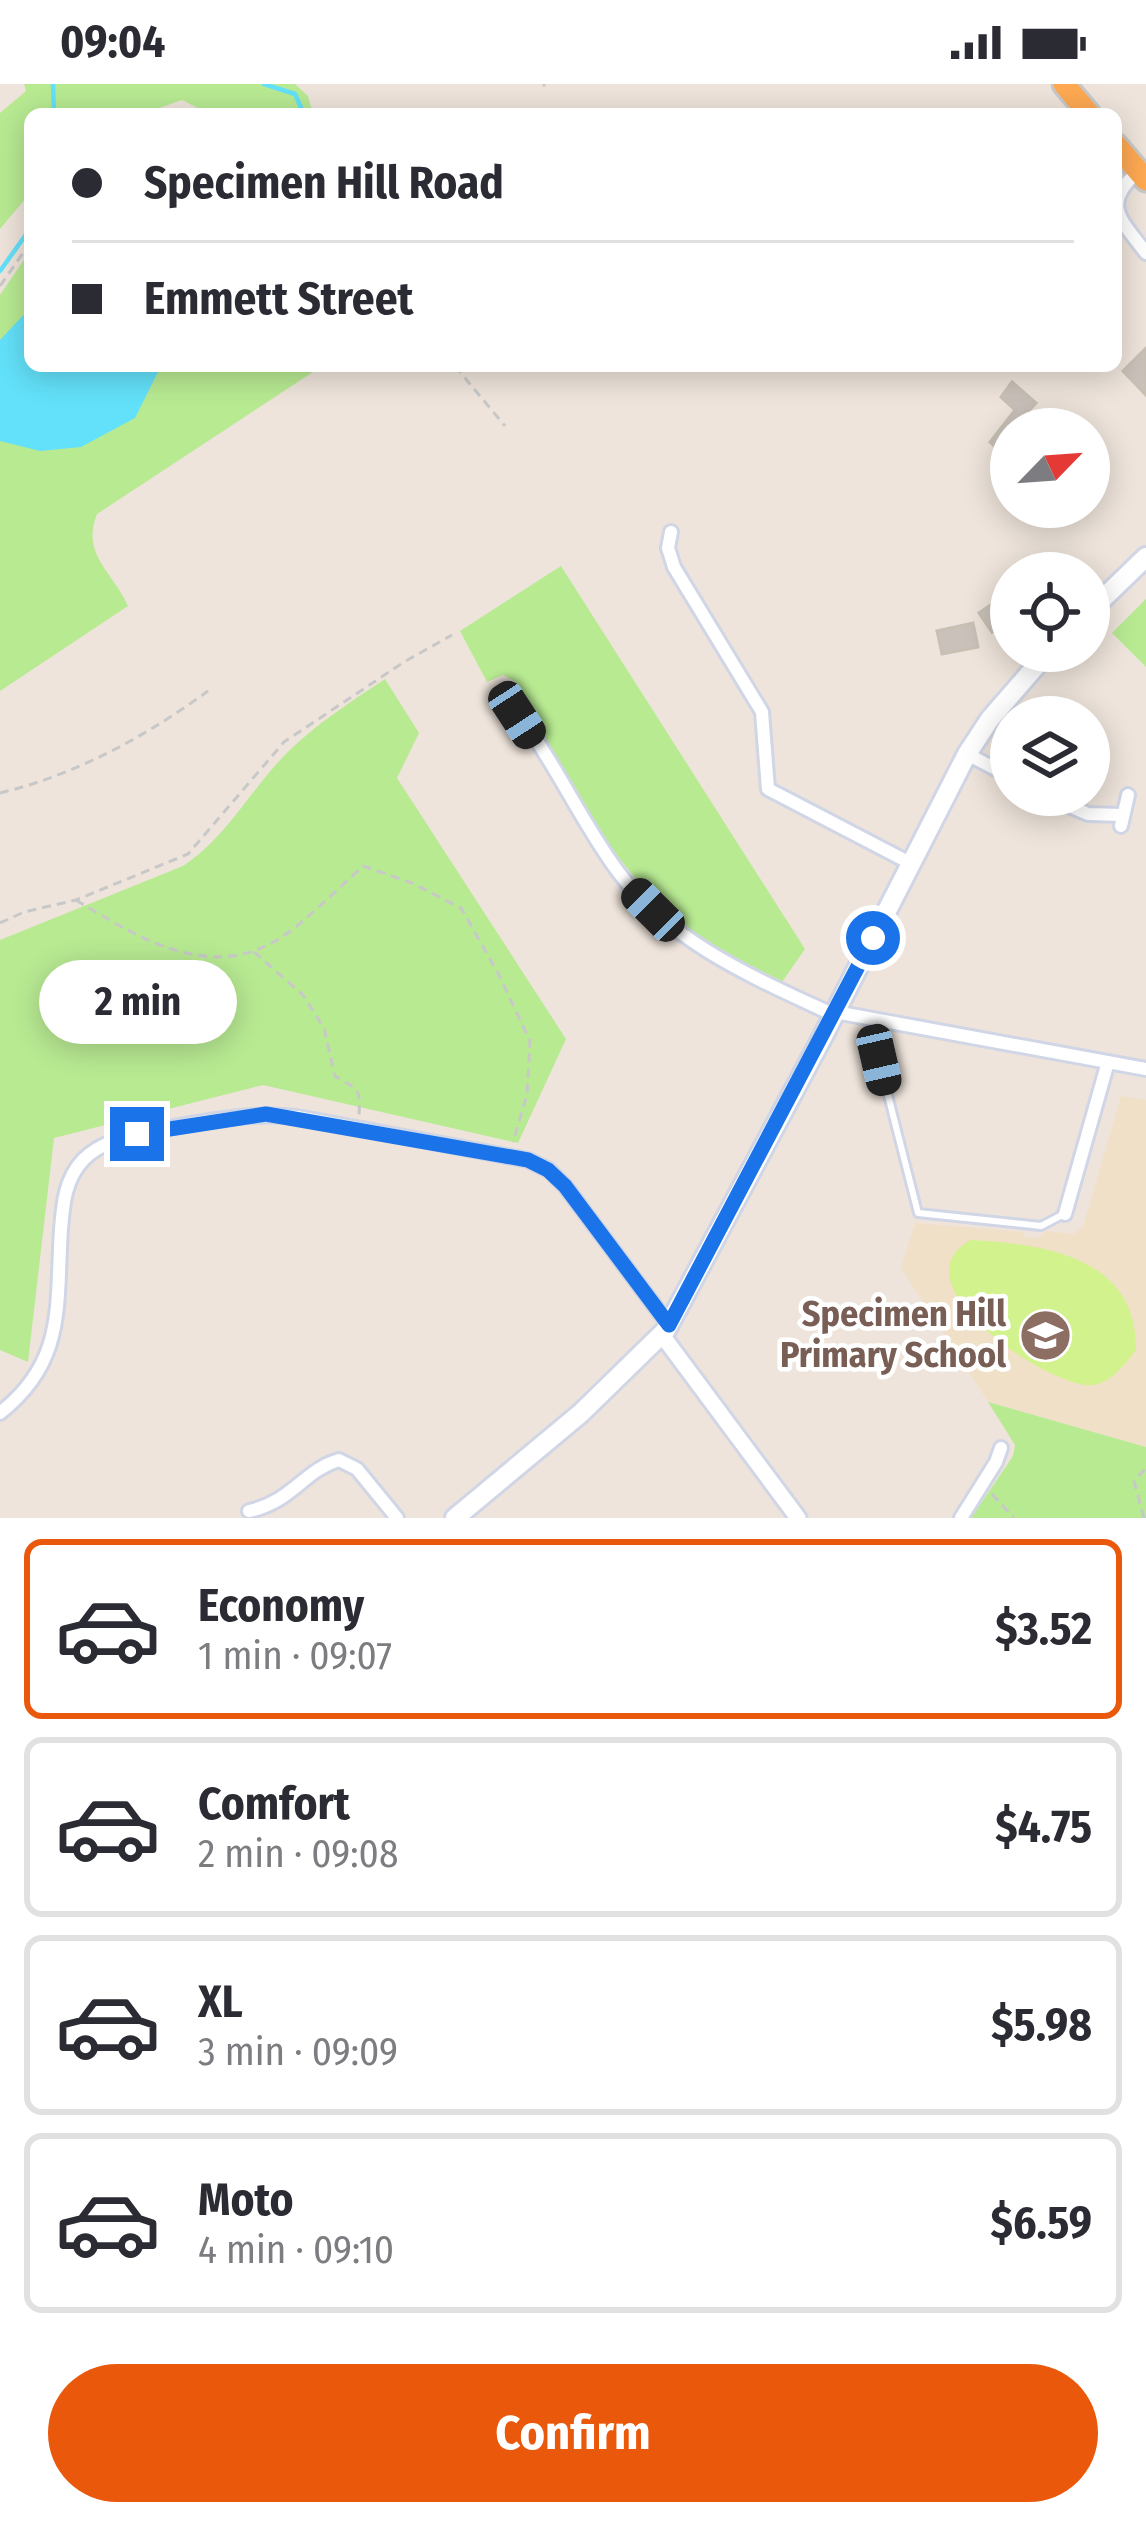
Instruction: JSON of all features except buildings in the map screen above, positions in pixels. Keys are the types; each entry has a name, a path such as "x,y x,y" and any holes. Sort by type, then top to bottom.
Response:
{"highway":[{"path":"1064,84 1085,108"}],"main road":[{"path":"1110,592 1146,557"},
{"path":"464,1515 581,1413 666,1330 967,754 1031,672"}],"street":[{"path":"1122,218 1146,254"},
{"path":"671,532 668,548 674,567 762,712 768,789 910,863"},
{"path":"502,695 619,872 653,910 713,957 834,1014 1146,1070"},
{"path":"967,754 990,767"},
{"path":"1097,816 1121,821 1128,795"},
{"path":"1065,1214 1108,1062"},
{"path":"0,1413 32,1384 45,1364 53,1337 64,1198 85,1158 106,1144 137,1134 266,1114 509,1155 548,1170 565,1186 798,1518"},
{"path":"961,1518 1001,1448"},
{"path":"249,1511 281,1501 322,1467 340,1460 358,1468 397,1518"}],"lane":[{"path":"879,1022 879,1060 918,1213 1041,1226 1065,1214"}],"path":[{"path":"0,286 24,252"},
{"path":"459,372 505,426"},
{"path":"0,923 76,900 188,854 284,742 452,634"},
{"path":"0,793 107,754 208,692"},
{"path":"76,900 137,937 187,956 242,955 289,933 363,866 412,883 461,908 530,1041 527,1095 509,1155"},
{"path":"252,950 303,995 324,1028 335,1076 354,1085 360,1096 359,1129"},
{"path":"1144,1518 1134,1481 1146,1468"},
{"path":"981,1486 1014,1518"}],"shaded area":[{"name":"Specimen Hill Primary School","path":"1121,1096 1146,1100 1146,1447 988,1402 901,1268 915,1223 1024,1232 1025,1237 1039,1238 1046,1231 1073,1234 1083,1227"}],"green space":[{"path":"24,84 295,84 308,96 311,108 198,108 182,100 159,108 24,108 24,200 0,229 0,113 26,91"},
{"path":"24,260 24,372 313,372 97,514 93,528 96,552 128,606 0,691 0,295"},
{"path":"561,566 805,949 782,982 709,945 645,889 580,801 523,707 516,682 503,675 487,682 460,631"},
{"path":"1146,599 1146,667 1112,633"},
{"path":"385,679 419,733 397,778 566,1039 518,1143 263,1085 54,1138 28,1362 0,1350 0,940 183,866 214,840 293,747"},
{"path":"971,1240 1056,1252 1104,1275 1121,1294 1132,1319 1136,1350 1112,1377 1093,1385 1073,1382 1015,1353 964,1306 951,1282 952,1259"},
{"path":"988,1402 1146,1447 1146,1518 971,1518 1013,1456 1015,1445"}],"water":[{"path":"24,314 24,372 158,372 135,418 81,447 40,451 0,441 0,340"}],"waterway":[{"path":"53,84 54,108"},
{"path":"264,84 295,94 301,108"},
{"path":"0,271 24,237"}],"place":[{"name":"Specimen Hill Primary School","path":"1045,1335"}],"route":[{"path":"137,1134 266,1114 528,1160 565,1186 669,1325 873,938"}]}
